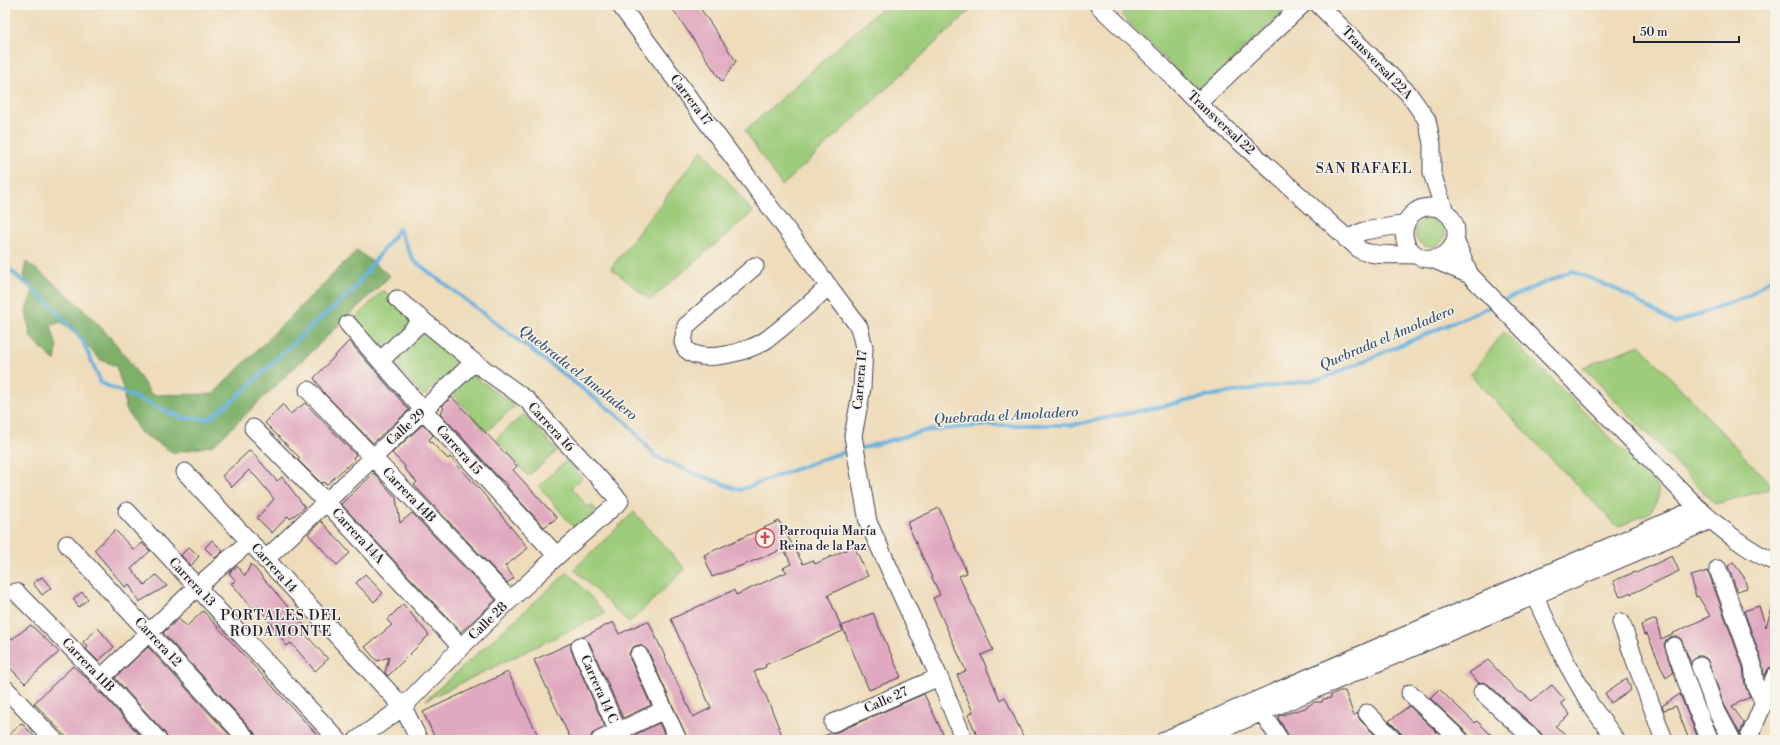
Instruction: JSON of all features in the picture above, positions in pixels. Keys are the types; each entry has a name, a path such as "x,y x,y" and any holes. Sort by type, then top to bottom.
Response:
{"street":[{"name":"Carrera 17","path":"620,5 859,327 864,347 862,388 853,436 868,522 939,677 964,740"},
{"path":"1198,103 1302,5"},
{"name":"Transversal 22A","path":"1319,5 1408,93 1428,120 1432,144 1432,173"},
{"name":"Transversal 22","path":"1102,6 1198,103 1346,239 1364,253 1424,257"},
{"path":"1421,209 1432,173"},
{"path":"1432,173 1445,212 1454,224 1455,240 1470,275 1698,508 1711,520 1756,552 1775,562"},
{"path":"1445,212 1438,208 1429,207 1421,209 1409,218 1406,224 1404,232 1406,241 1410,249 1424,257 1470,275"},
{"path":"1346,239 1364,231 1406,224"},
{"path":"1424,257 1446,253 1452,247 1455,240"},
{"path":"755,266 686,326 682,342 687,350 697,356 708,357 725,355 749,349 765,341 830,286"},
{"path":"397,299 474,362"},
{"path":"380,361 423,320"},
{"name":"Carrera 15","path":"348,324 424,411 556,556"},
{"name":"Calle 29","path":"265,560 474,362"},
{"name":"Carrera 16","path":"474,362 527,400 620,501"},
{"name":"Carrera 14B","path":"308,390 510,600"},
{"name":"Carrera 14A","path":"253,428 326,502 461,647"},
{"name":"Carrera 14","path":"185,472 403,708 419,740"},
{"name":"Calle 28","path":"357,740 403,708 461,647 556,556 620,501"},
{"path":"1166,740 1698,508"},
{"name":"Carrera 13","path":"127,511 338,740"},
{"path":"1197,740 1711,520"},
{"path":"101,678 197,587 250,541"},
{"name":"Carrera 12","path":"67,544 150,632 248,740"},
{"path":"1718,569 1753,665 1755,684 1764,703"},
{"name":"Carrera 11B","path":"16,592 101,678 158,740"},
{"path":"1534,595 1566,662 1590,704 1616,740"},
{"path":"1622,622 1664,740"},
{"name":"Carrera 14 C","path":"580,646 618,732"},
{"path":"1674,646 1694,703 1710,740"},
{"path":"639,655 678,740"},
{"path":"1700,666 1715,708 1732,740"},
{"name":"Calle 27","path":"834,723 939,677"},
{"path":"1748,740 1775,678"},
{"path":"5,688 54,740"},
{"path":"1482,692 1534,740"},
{"path":"1410,693 1460,740"},
{"path":"600,740 664,710"},
{"path":"1262,712 1280,740"},
{"path":"1367,713 1394,740"}],"green space":[{"path":"885,5 976,5 782,186 745,131"},
{"path":"1132,5 1291,5 1198,92 1121,15"},
{"path":"702,150 753,212 650,300 611,268"},
{"path":"1430,217 1441,221 1445,232 1441,243 1430,247 1419,243 1415,232 1419,221"},
{"path":"357,250 390,276 214,445 174,453 140,432 125,407 124,391 116,366 99,359 82,340 61,322 51,325 57,348 55,361 31,338 26,311 33,290 23,276 26,262 67,294 92,318 126,357 152,395 213,394"},
{"path":"383,290 419,319 383,356 352,322"},
{"path":"424,325 466,360 424,396 390,360"},
{"path":"1504,332 1653,480 1658,488 1658,498 1651,512 1618,527 1470,375"},
{"path":"1640,345 1774,488 1715,504 1583,367"},
{"path":"471,374 515,406 486,432 452,393"},
{"path":"524,414 557,451 528,476 496,439"},
{"path":"567,460 582,478 572,488 588,507 592,505 597,511 575,529 539,486"},
{"path":"634,512 685,569 629,623 574,569"},
{"path":"568,572 605,613 426,700"}],"building":[{"path":"670,5 698,5 736,61 722,82"},
{"path":"349,341 409,410 373,443 324,393 314,378"},
{"path":"452,397 517,466 513,470 557,518 544,527 507,487 508,485 499,478 440,413 444,408 442,406"},
{"path":"305,403 356,455 353,457 354,460 326,485 324,482 321,483 298,460 300,458 265,423 283,404 290,414"},
{"path":"423,424 433,435 429,440 448,459 450,457 482,492 528,548 505,566 514,578 507,583 414,485 417,482 404,468 405,466 392,453"},
{"path":"250,450 277,481 282,477 305,507 290,519 288,516 272,533 257,518 274,499 258,479 249,470 232,487 222,476"},
{"path":"374,473 396,498 400,523 412,513 496,600 461,632 341,504"},
{"path":"939,508 967,573 959,576 993,650 981,655 1000,700 1005,697 1025,740 979,740 968,715 973,712 957,675 966,671 933,598 940,595 907,523"},
{"path":"321,521 350,553 337,565 308,534"},
{"path":"779,521 803,564 813,560 815,564 854,546 868,576 828,595 843,631 765,665 766,667 754,672 766,696 784,740 688,740 648,651 640,645 631,649 629,654 651,705 623,718 589,642 583,637 613,622 619,634 645,622 649,622 693,717 711,708 671,619 734,590 736,595 787,572 783,568 791,564 784,549 712,577 704,555"},
{"path":"115,530 134,550 142,543 150,551 131,569 145,585 156,575 167,586 139,602 129,584 125,587 94,550"},
{"path":"212,540 223,551 215,558 205,548"},
{"path":"189,547 199,556 191,566 181,555"},
{"path":"1672,556 1679,571 1631,594 1631,592 1620,597 1613,581 1635,572 1636,573"},
{"path":"1733,562 1744,577 1747,588 1737,591 1728,566"},
{"path":"251,564 308,630 304,633 328,659 315,671 291,643 287,646 259,607 252,608 231,583 236,581 229,573 237,566 245,576"},
{"path":"1708,571 1743,667 1745,685 1750,697 1732,706 1744,723 1740,734 1724,704 1707,659 1702,656 1697,656 1691,663 1681,639 1676,636 1670,637 1666,640 1664,645 1673,673 1666,678 1647,634 1644,635 1641,625 1656,619 1661,639 1710,616 1698,596 1696,597 1691,576"},
{"path":"365,574 383,593 374,602 356,583"},
{"path":"42,577 51,588 42,595 33,583"},
{"path":"82,592 88,599 79,607 73,599"},
{"path":"403,604 429,635 388,676 385,673 389,657 377,661 365,647 392,625 387,620"},
{"path":"1759,606 1766,627 1772,607 1775,608 1775,660 1772,667 1769,668 1764,676 1762,662 1744,611"},
{"path":"203,611 322,740 258,740 255,733 163,633 178,619 187,626"},
{"path":"873,613 901,677 869,690 842,626"},
{"path":"31,625 59,652 25,683 5,663 5,631 12,639"},
{"path":"98,628 114,647 98,661 86,649 88,647 83,642"},
{"path":"571,643 571,650 605,727 592,734 590,740 571,740 534,660"},
{"path":"148,647 234,740 168,740 165,733 115,678"},
{"path":"1488,660 1519,693 1521,692 1532,701 1552,685 1565,700 1561,703 1570,715 1555,726 1573,740 1544,740 1541,733 1489,685 1484,682 1479,683 1469,673"},
{"path":"73,666 89,680 100,694 101,693 144,740 69,740 34,703"},
{"path":"508,672 540,740 436,740 423,712"},
{"path":"1627,678 1631,690 1611,703 1605,693"},
{"path":"1439,689 1475,723 1477,721 1496,740 1470,740 1467,733 1430,698"},
{"path":"1339,691 1345,691 1354,716 1357,713 1360,720 1380,740 1290,740 1278,718 1279,716 1305,708 1314,702 1322,702 1323,699 1331,698 1331,695"},
{"path":"924,694 943,734 929,740 814,740 837,732"},
{"path":"1680,694 1699,740 1689,740 1676,706 1664,710 1662,706"},
{"path":"1409,706 1437,732 1429,740 1404,740 1401,733 1389,721"},
{"path":"21,723 38,740 5,740"},
{"path":"659,723 667,740 624,740"}],"waterway":[{"name":"Quebrada el Amoladero","path":"5,266 48,302 82,340 101,383 183,418 209,419 236,398 302,335 352,291 399,229 413,260 625,421 655,456 691,472 740,490 828,457 852,450"},
{"name":"Quebrada el Amoladero","path":"1502,301 1572,271 1616,289 1675,323 1748,296 1775,276"},
{"name":"Quebrada el Amoladero","path":"859,449 924,431 988,425 1073,425 1219,394 1322,379 1494,305"}],"place":[{"name":"Parroquia María Reina de la Paz","path":"765,538"}],"district":[{"name":"SAN RAFAEL","path":"1364,169"},
{"name":"PORTALES DEL RODAMONTE","path":"281,624"}]}
